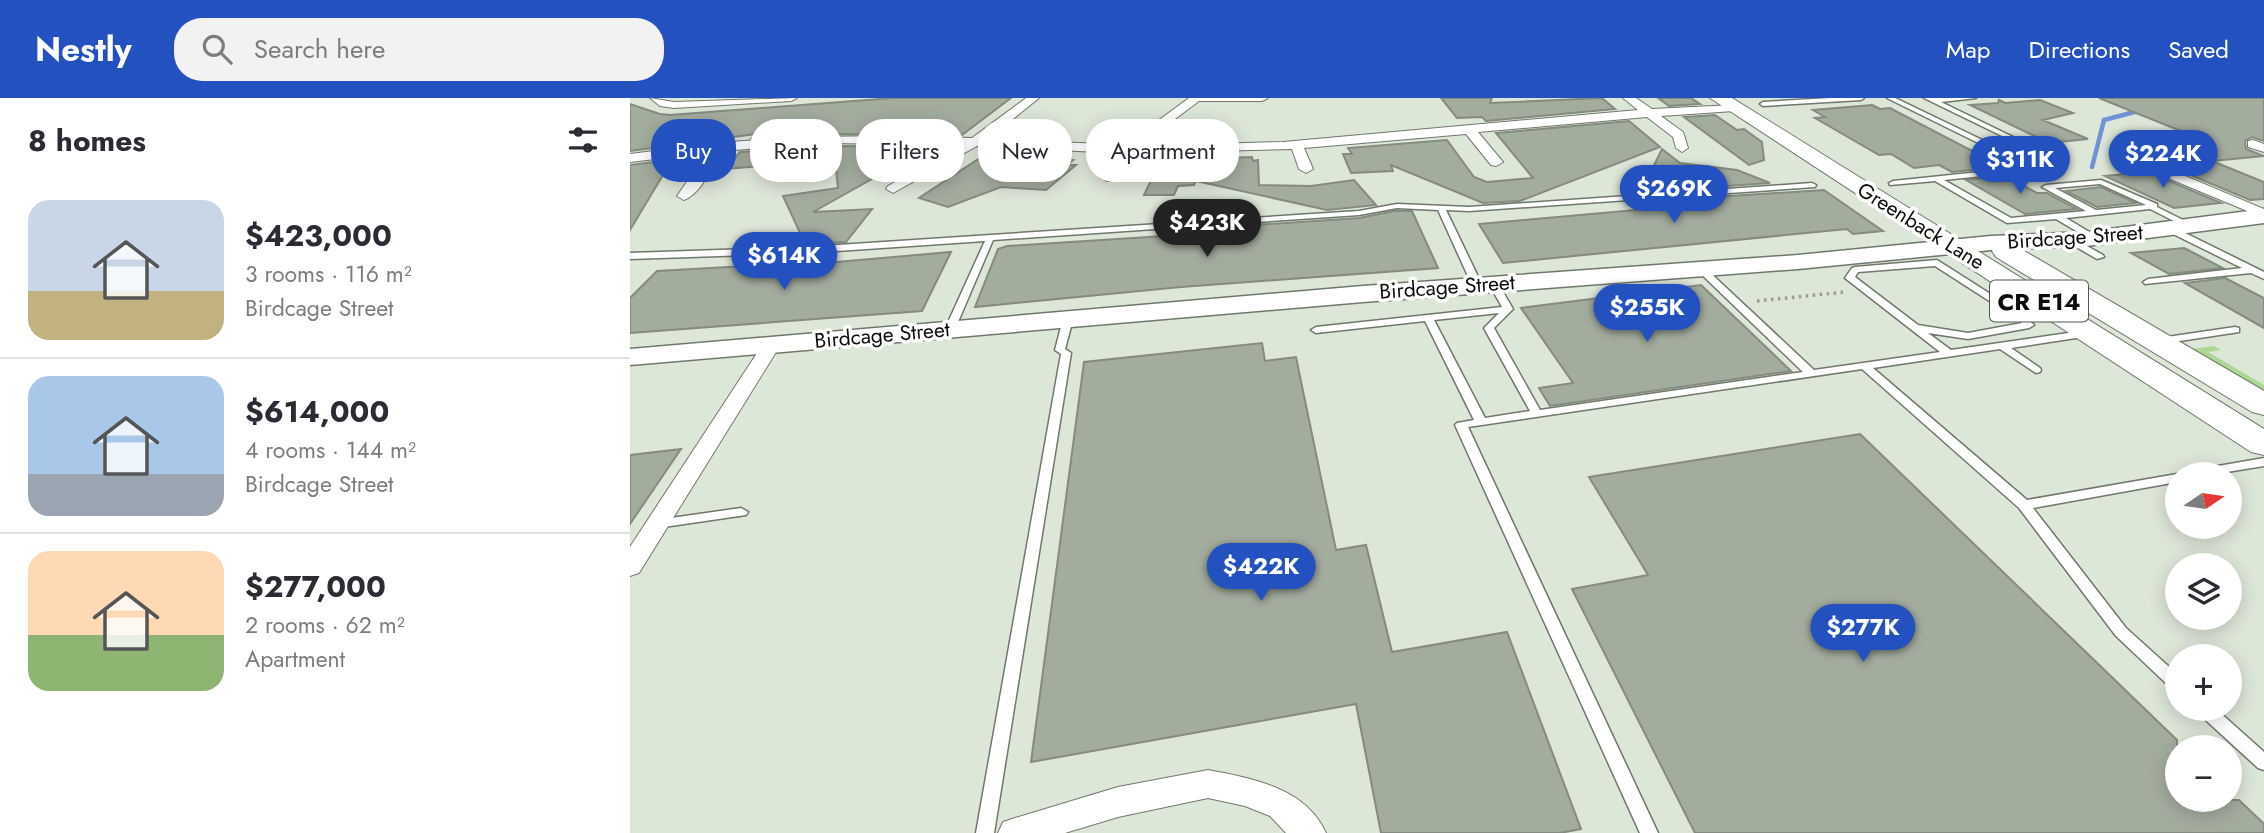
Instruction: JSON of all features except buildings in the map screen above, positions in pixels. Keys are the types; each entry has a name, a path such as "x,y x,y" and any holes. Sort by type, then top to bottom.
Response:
{"main road":[{"path":"1742,102 1790,107"},
{"path":"1742,102 1790,107 1806,130"},
{"name":"Greenback Lane","path":"1742,102 1955,234 2090,333 2264,444"},
{"name":"Greenback Lane","path":"1835,147 1926,203"},
{"name":"Greenback Lane","path":"1991,243 2264,405"},
{"path":"2161,378 2193,384 2264,426"}],"street":[{"path":"656,98 664,104 674,105 791,98"},
{"path":"893,189 975,144 1011,119 1033,98"},
{"path":"1167,119 1196,98 1262,98"},
{"path":"1629,98 1679,135 1682,148"},
{"path":"1239,148 1652,114 1742,102"},
{"path":"1469,130 1496,162"},
{"path":"736,146 856,139 933,140 1086,148"},
{"path":"1296,144 1306,169"},
{"path":"630,158 651,155"},
{"path":"2154,167 2263,216"},
{"path":"684,196 696,182"},
{"name":"Birdcage Street","path":"630,357 1701,269 1955,234 1991,243 2069,239 2097,247 2170,229 2263,216"},
{"path":"630,567 772,344"},
{"path":"1015,833 1118,802 1208,784 1248,792 1282,806 1309,833"}],"lane":[{"path":"1790,107 1861,98"},
{"path":"1890,98 2028,165"},
{"path":"1930,99 1973,98"},
{"path":"1893,183 2009,172 2046,155 1930,99"},
{"path":"1936,178 2010,221 2151,207 2193,227"},
{"path":"2098,214 2046,187 2101,182 2154,206 2151,207"},
{"path":"630,256 807,250 1359,213 1397,206 1469,209 1812,185"},
{"path":"1441,208 1485,285 1508,309"},
{"path":"2059,217 2097,247"},
{"path":"2170,229 2264,276"},
{"path":"950,329 990,237"},
{"path":"1916,328 1968,335 2029,325 2011,310 1937,263 1855,270 1850,278 1950,354"},
{"path":"1701,269 1812,374"},
{"path":"2148,282 2251,270"},
{"path":"1316,330 1508,309"},
{"path":"1508,309 1489,328 1538,414"},
{"path":"1428,317 1481,422"},
{"path":"985,833 1066,353 1060,350 1068,319"},
{"path":"2157,341 2235,330"},
{"path":"1649,833 1461,425 2090,333"},
{"path":"2002,346 2036,370"},
{"path":"1864,366 2024,505 2121,632 2165,673"},
{"path":"2242,466 2264,462"},
{"path":"2024,505 2165,480"},
{"path":"657,524 741,512"},
{"path":"2218,721 2264,763"}],"path":[{"path":"1734,300 1755,301 1856,291 1861,286"}],"green space":[{"path":"2214,346 2221,350 2208,352 2264,385 2264,392 2191,349"}],"waterway":[{"path":"2092,167 2104,120 2142,110"}]}
